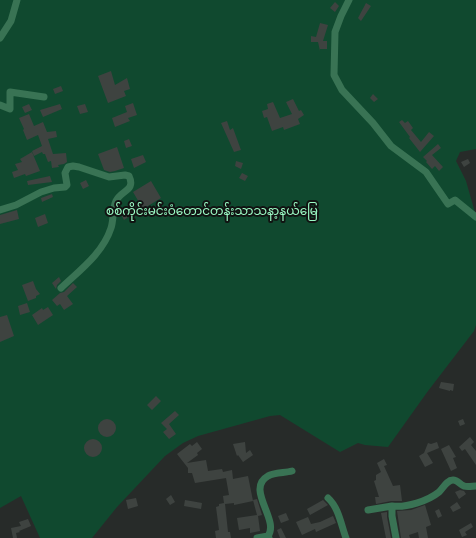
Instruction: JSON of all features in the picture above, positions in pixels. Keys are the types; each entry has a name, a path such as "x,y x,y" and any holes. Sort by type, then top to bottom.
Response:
{"street":[{"path":"0,38 11,21 17,0"},
{"path":"349,0 335,32 334,75 342,90 373,123 391,146 426,172 448,204 455,200 476,217"},
{"path":"0,105 10,109 10,92 44,97"},
{"path":"0,210 16,206 41,192 54,188 65,187 67,185 65,173 68,167 79,167 111,178 125,175 129,176 131,183 130,188 117,199 111,229 101,248 83,268 61,288"},
{"path":"257,538 268,537 271,533 271,524 260,494 262,482 268,476 292,472"},
{"path":"368,510 417,504 437,493 449,481 453,480 463,486 476,486"},
{"path":"328,498 332,502 338,514 346,538"},
{"path":"392,506 392,516 396,538"}],"green space":[{"name":"စစ်ကိုင်းမင်းဝံတောင်တန်းသာသနာ့နယ်မြေ","path":"0,0 476,0 476,149 460,152 456,161 466,181 476,216 476,325 474,331 428,391 388,447 358,443 340,452 280,415 270,416 198,436 183,443 165,456 117,507 92,538 40,538 21,496 0,508"}],"building":[{"path":"335,2 339,6 335,12 330,8"},
{"path":"366,3 371,6 361,21 358,18"},
{"path":"320,23 328,25 323,41 327,41 327,49 320,49 320,51 318,42 311,42 311,36 316,37"},
{"path":"111,71 115,85 127,78 130,89 124,91 126,96 108,103 98,76"},
{"path":"61,86 63,91 55,94 53,89"},
{"path":"373,94 378,99 374,102 370,98"},
{"path":"293,99 299,111 301,110 304,115 298,119 300,124 284,130 283,127 272,131 267,117 264,118 262,111 268,109 267,104 273,102 280,118 292,114 286,102"},
{"path":"133,103 137,115 128,118 130,121 115,127 112,118 127,112 125,106"},
{"path":"29,104 32,110 25,113 22,107"},
{"path":"60,104 62,109 43,117 40,110"},
{"path":"85,104 88,112 80,114 77,106"},
{"path":"29,114 34,126 43,122 47,132 56,131 57,137 48,139 53,154 66,153 67,162 58,165 59,167 52,168 51,161 48,162 45,154 42,152 34,156 32,151 42,146 38,135 27,140 19,118"},
{"path":"402,120 405,123 408,121 413,128 411,130 421,142 429,132 434,136 420,152 399,122"},
{"path":"227,121 230,130 233,128 241,150 234,152 221,123"},
{"path":"129,139 132,146 126,148 124,141"},
{"path":"438,144 441,148 432,155 443,167 439,171 435,166 432,169 423,157"},
{"path":"117,147 124,168 110,172 104,170 98,154"},
{"path":"32,152 40,171 14,178 12,172 18,170 15,164 22,162 20,159"},
{"path":"143,155 146,162 134,168 131,159"},
{"path":"468,159 470,163 464,167 461,162"},
{"path":"236,161 243,163 241,169 235,166"},
{"path":"242,173 248,176 245,181 239,178"},
{"path":"50,176 52,182 28,185 27,181"},
{"path":"86,180 89,186 83,189 80,183"},
{"path":"151,181 161,198 143,209 133,192"},
{"path":"52,194 53,197 42,202 41,198"},
{"path":"125,209 130,216 124,220 120,213"},
{"path":"17,210 19,219 0,224 0,215"},
{"path":"45,214 48,223 38,227 35,218"},
{"path":"59,277 61,281 57,285 56,289 52,283"},
{"path":"33,281 40,294 36,296 36,298 28,301 22,285"},
{"path":"73,283 77,287 67,296 73,304 64,310 60,304 57,306 52,300 60,293 64,292"},
{"path":"27,303 30,312 20,315 18,306"},
{"path":"48,307 53,315 38,325 32,315 42,308 43,310"},
{"path":"7,315 14,336 0,342 0,317"},
{"path":"441,382 454,384 453,391 439,388"},
{"path":"156,396 161,401 152,410 147,405"},
{"path":"175,411 179,415 169,424 176,434 169,439 163,432 167,429 161,423"},
{"path":"107,419 113,422 116,428 113,434 107,437 101,434 98,428 101,422"},
{"path":"463,419 465,424 460,426 458,421"},
{"path":"470,437 474,442 471,445 476,451 476,465 465,449 462,451 459,447"},
{"path":"93,439 99,442 102,448 99,454 93,457 87,454 84,448 87,442"},
{"path":"197,442 202,449 197,453 198,455 187,463 206,460 208,471 222,469 223,472 232,470 233,479 248,476 253,501 234,505 234,503 225,504 228,532 230,532 231,538 216,538 215,531 219,530 216,507 219,506 219,504 224,503 223,496 229,495 226,478 195,483 192,473 188,473 188,468 177,454 190,444 192,446"},
{"path":"245,442 246,453 250,450 253,455 243,462 238,455 237,456 233,444"},
{"path":"437,442 439,448 427,453 433,463 425,467 419,456 424,453 428,443 431,444"},
{"path":"449,445 456,457 453,458 457,468 451,471 441,449"},
{"path":"384,459 387,465 384,466 393,486 400,485 402,501 391,501 376,504 375,497 379,497 374,481 376,480 376,475 381,472 377,463"},
{"path":"460,490 464,491 466,494 459,499 455,492"},
{"path":"171,495 175,502 170,505 166,499"},
{"path":"136,498 138,506 128,509 126,500"},
{"path":"257,499 262,515 258,516 260,531 250,533 250,528 239,530 237,518 257,515 253,500"},
{"path":"185,500 202,503 201,509 184,506"},
{"path":"323,500 328,505 310,515 307,509"},
{"path":"457,502 461,508 453,512 450,507"},
{"path":"425,505 431,525 426,527 428,538 419,538 418,532 409,535 410,538 401,538 397,511 411,510"},
{"path":"439,509 442,516 438,518 435,511"},
{"path":"387,512 391,538 386,538 381,513"},
{"path":"286,513 289,520 281,523 278,516"},
{"path":"333,516 336,523 316,532 315,529 302,535 296,522 308,517 311,524"},
{"path":"28,519 31,526 16,533 17,538 13,538 11,528 21,526 19,522"},
{"path":"471,523 473,527 465,532 467,535 462,537 459,530"},
{"path":"281,528 286,538 280,538 277,530"}]}
